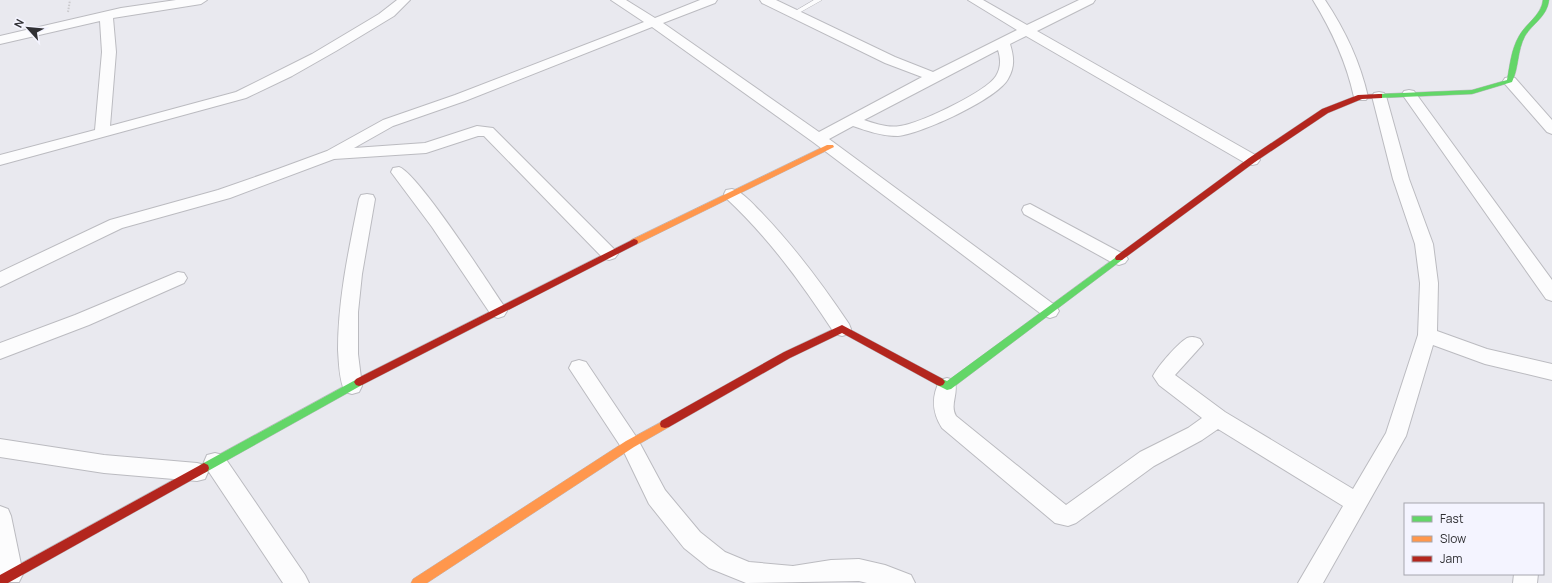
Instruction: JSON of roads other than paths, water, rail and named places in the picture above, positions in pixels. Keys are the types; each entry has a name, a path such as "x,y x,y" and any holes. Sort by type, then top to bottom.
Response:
{"street":[{"path":"0,40 106,16 201,0"},
{"path":"0,160 242,95 270,82 327,51 390,12 404,0"},
{"path":"617,0 653,22 824,143 1050,311"},
{"path":"0,280 116,224 224,194 332,154 354,140 388,123 460,98 711,0"},
{"path":"766,0 890,60 934,77"},
{"path":"974,0 1252,160"},
{"path":"0,516 6,578 352,386 609,254 732,194 824,143 851,121 934,77 1089,0"},
{"path":"1319,0 1350,53 1361,97"},
{"path":"1510,81 1520,41 1525,31 1540,18 1544,10 1546,0"},
{"path":"102,132 109,52 106,16"},
{"path":"851,121 887,131 901,131 923,123 976,99 987,92 1002,78 1008,58 1003,43"},
{"path":"1218,418 1195,434 1147,459 1123,474 1068,516 1063,516 949,422 943,413 943,402 947,386 1252,160 1325,111 1361,97 1472,92 1510,81"},
{"path":"1510,81 1552,129"},
{"path":"1409,94 1552,294"},
{"path":"1310,583 1396,436 1427,335 1429,283 1424,244 1401,179 1379,96"},
{"path":"332,154 426,148 477,131 488,131 609,254"},
{"path":"399,172 454,245 498,311"},
{"path":"732,194 758,217 785,248 814,286 842,329 947,386"},
{"path":"352,386 348,348 348,323 355,269 367,199"},
{"path":"1030,210 1119,259"},
{"path":"0,351 82,320 178,278"},
{"path":"417,583 630,444 781,358 842,329"},
{"path":"1427,335 1485,356 1552,372"},
{"path":"1193,344 1163,376 1218,418 1358,503"},
{"path":"579,368 630,444 657,497 692,540 717,560 750,573 793,577 831,571 859,570 885,576 903,583"},
{"path":"0,448 104,464 206,467 298,583"}],"lane":[{"path":"795,13 819,0"}]}
